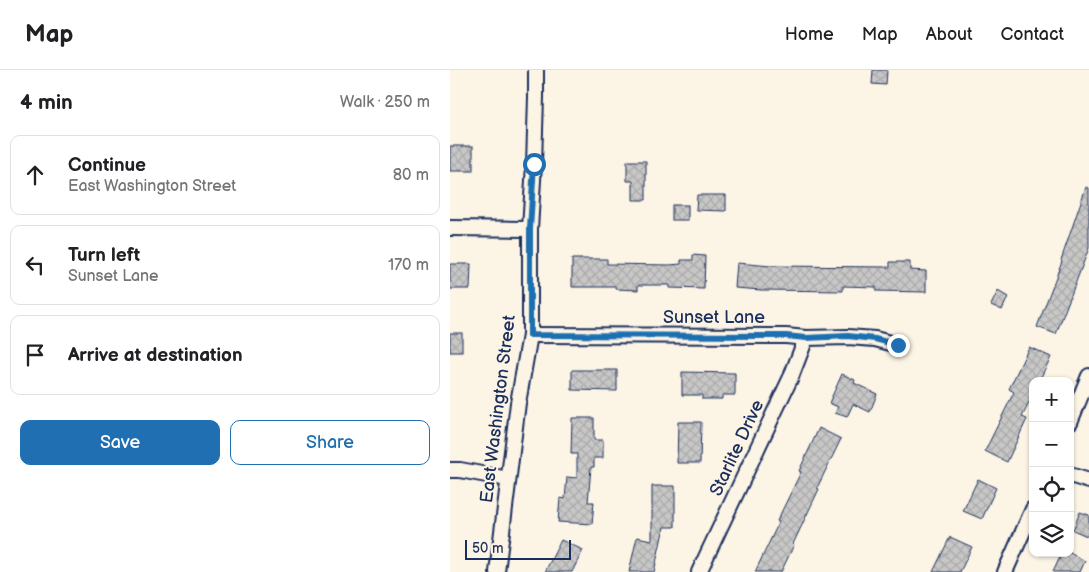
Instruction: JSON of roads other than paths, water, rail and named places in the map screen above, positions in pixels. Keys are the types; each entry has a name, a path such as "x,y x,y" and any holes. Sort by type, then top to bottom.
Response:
{"street":[{"name":"East Washington Street","path":"497,572 518,403 530,335 530,229 534,164 536,70"},
{"path":"450,228 530,229"},
{"name":"Sunset Lane","path":"530,335 786,336 806,338 848,336 875,339 898,345"},
{"name":"Starlite Drive","path":"699,572 791,377 806,338"},
{"path":"1074,412 1089,376"},
{"path":"450,470 460,470 508,479"},
{"path":"1074,476 1089,481"},
{"path":"1005,572 1032,512"}]}
